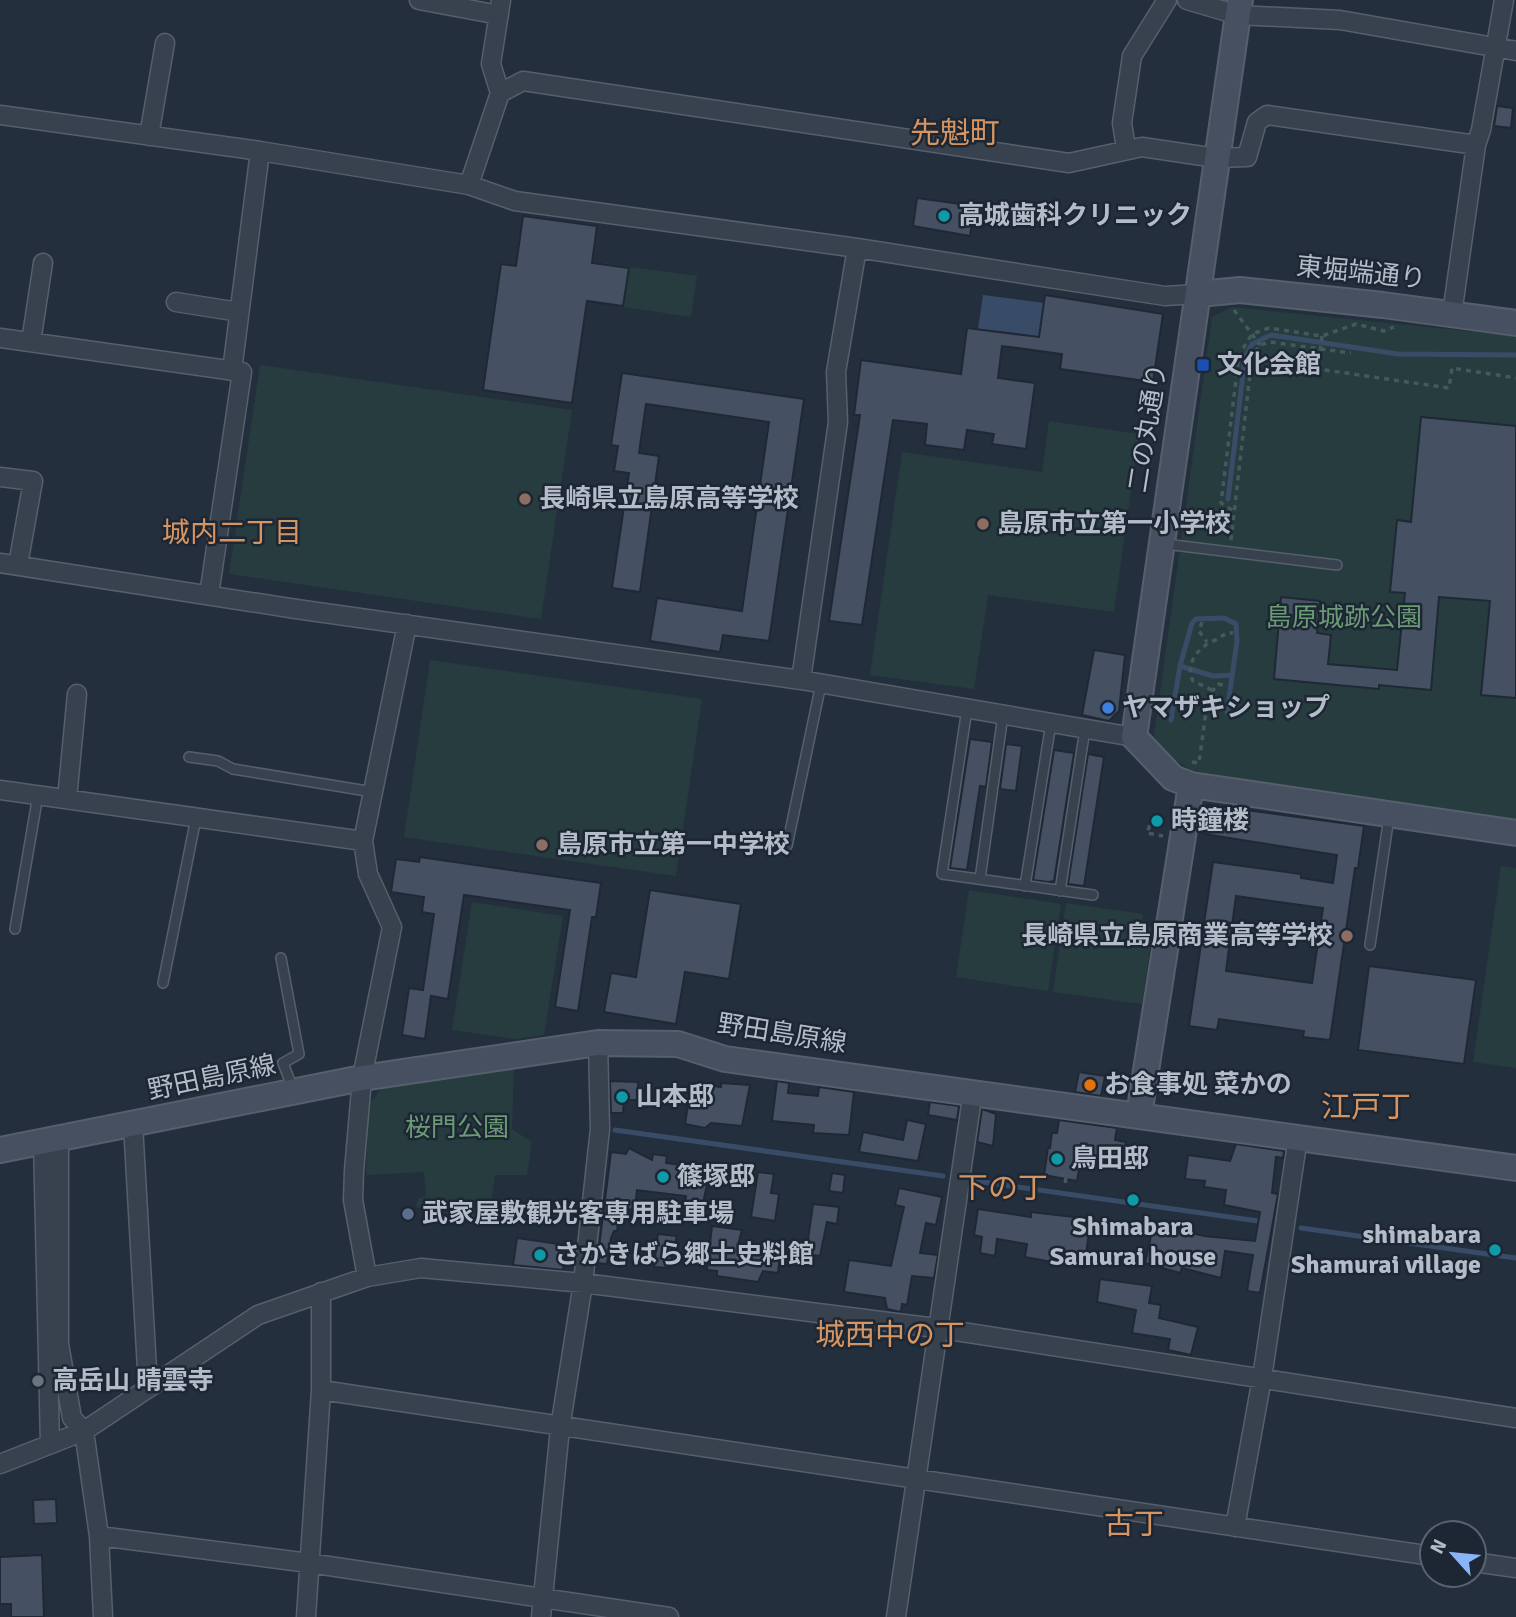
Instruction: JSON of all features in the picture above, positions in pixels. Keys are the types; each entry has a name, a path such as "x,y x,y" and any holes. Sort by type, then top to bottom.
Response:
{"street":[{"path":"419,0 500,8 491,64 500,93 469,185"},
{"path":"1126,148 1122,123 1132,56 1167,0"},
{"path":"1187,0 1340,20 1516,51"},
{"path":"1452,314 1476,145 1504,0"},
{"name":"二の丸通り","path":"1134,737 1239,7"},
{"path":"149,136 165,43"},
{"path":"500,93 523,81 1069,163 1126,148 1142,147 1216,158 1247,157 1257,122 1267,115 1476,145"},
{"path":"0,115 261,151 469,185 515,201 857,248 1166,296 1199,294"},
{"path":"232,371 261,151"},
{"path":"801,680 838,422 836,372 857,248"},
{"path":"31,342 43,263"},
{"name":"東堀端通り","path":"1199,294 1240,290 1516,323"},
{"path":"176,302 239,312"},
{"path":"0,338 242,372 209,595"},
{"path":"0,477 33,481 18,565"},
{"path":"0,563 801,680 1134,737 1173,778 1192,773 1389,815 1516,833"},
{"path":"366,1277 353,1200 362,1078 392,927 368,874 363,841 407,624"},
{"path":"67,799 77,694"},
{"path":"1139,1115 1192,773"},
{"path":"0,790 363,841"},
{"path":"541,1617 560,1428 583,1283 600,1129 598,1043"},
{"name":"野田島原線","path":"0,1150 362,1078 598,1043 678,1044 724,1059 973,1091 1516,1168"},
{"path":"896,1617 936,1328 973,1091"},
{"path":"133,1124 148,1387"},
{"path":"1236,1527 1262,1378 1298,1137"},
{"path":"51,1140 59,1344 72,1418 84,1431 99,1536 103,1617"},
{"path":"50,1444 51,1140"},
{"path":"0,1464 84,1431 258,1315 366,1277 421,1268 583,1283 936,1328 1516,1418"},
{"path":"306,1617 321,1390 321,1292"},
{"path":"321,1390 560,1428 1418,1554"},
{"path":"99,1536 309,1563 669,1617"},
{"path":"1488,1564 1516,1568"}],"lane":[{"path":"1161,544 1337,565"},
{"path":"787,846 821,684"},
{"path":"967,709 942,874 1093,895"},
{"path":"980,880 1003,715"},
{"path":"1025,886 1051,723"},
{"path":"1060,891 1085,729"},
{"path":"189,757 218,761 233,769 373,792"},
{"path":"15,929 38,795"},
{"path":"1370,945 1389,815"},
{"path":"163,984 196,818"},
{"path":"281,958 299,1054 283,1063 294,1091"}],"path":[{"path":"1232,306 1260,345"},
{"path":"1232,510 1222,503 1239,355 1252,334 1269,328 1322,336 1318,369 1449,388 1452,368 1516,378"},
{"path":"1231,541 1232,510 1252,356 1260,345 1270,342 1351,353"},
{"path":"1202,622 1199,631 1206,642"},
{"path":"1212,690 1193,681 1191,676 1197,652 1206,642 1227,632 1233,633"},
{"path":"1192,773 1199,762 1212,690 1218,684 1227,686"},
{"path":"1153,816 1147,833 1171,837"},
{"path":"1059,1174 1066,1175 1065,1187"}],"green space":[{"path":"603,263 697,276 691,317 597,303"},
{"name":"島原城跡公園","path":"1232,307 1516,336 1516,820 1193,771 1163,752 1154,736 1212,317"},
{"path":"260,365 572,410 541,619 229,574"},
{"path":"1049,421 1139,434 1114,612 988,595 974,689 870,675 902,452 1042,472"},
{"path":"430,660 702,699 676,876 404,837"},
{"path":"1501,866 1516,868 1516,1068 1473,1062"},
{"path":"969,890 1061,904 1048,991 956,977"},
{"path":"472,902 563,916 544,1035 515,1039 452,1030"},
{"path":"1066,903 1143,914 1142,926 1153,928 1142,1004 1053,992"},
{"name":"桜門公園","path":"514,1063 512,1129 532,1142 527,1175 495,1175 489,1221 416,1207 418,1199 426,1196 424,1172 366,1175 369,1104 385,1084"}],"water":[{"path":"983,295 1044,303 1039,337 978,329"}],"building":[{"path":"1497,106 1513,108 1511,128 1494,126"},
{"name":"高城歯科クリニック","path":"917,198 975,206 970,236 913,226"},
{"path":"523,216 597,226 592,263 629,268 623,306 587,301 572,403 483,390 501,264 516,266"},
{"path":"1045,295 1163,314 1153,382 1060,369 1062,354 1002,346 998,378 1035,383 1026,449 992,444 994,434 967,430 964,450 925,445 927,424 893,420 862,625 829,621 860,415 854,415 861,360 961,374 967,328 1039,337"},
{"path":"622,373 804,399 769,641 723,635 720,652 650,641 657,598 742,611 769,422 646,404 639,453 659,456 640,592 612,588 629,473 614,471 618,446 611,445"},
{"path":"1421,417 1516,426 1516,698 1481,695 1490,601 1439,597 1431,690 1379,685 1379,689 1274,679 1281,597 1320,601 1317,633 1331,635 1328,664 1397,670 1405,593 1390,592 1397,520 1411,522"},
{"path":"1094,650 1125,655 1119,711 1109,721 1082,715"},
{"path":"970,739 992,742 986,787 980,786 967,870 950,868"},
{"path":"1006,744 1022,746 1016,791 1000,789"},
{"path":"1054,750 1074,753 1054,881 1048,882 1033,880"},
{"path":"1088,754 1104,757 1084,886 1068,884"},
{"path":"1208,805 1364,826 1358,868 1355,868 1330,1040 1303,1037 1304,1031 1219,1019 1217,1030 1189,1026 1213,862 1301,874 1301,878 1333,883 1337,855 1204,834","holes":["1236,896 1323,908 1312,983 1226,971"]},
{"path":"420,857 601,883 596,917 592,917 578,1011 555,1007 570,910 464,895 448,999 431,996 425,1039 402,1035 409,988 423,990 434,914 422,912 424,897 391,892 396,859 419,862"},
{"path":"650,890 741,904 729,979 685,972 676,1024 604,1012 611,973 636,977"},
{"path":"1369,966 1476,980 1464,1064 1358,1050"},
{"name":"お食事処 菜かの","path":"1079,1072 1105,1076 1101,1096 1075,1092"},
{"name":"山本邸","path":"610,1081 638,1082 638,1100 624,1100 623,1113 611,1113"},
{"path":"777,1081 789,1083 788,1093 818,1096 819,1087 854,1092 849,1135 813,1133 814,1125 772,1121"},
{"path":"721,1083 750,1085 742,1126 711,1123 705,1128 685,1124 689,1098 705,1100 707,1085 721,1087"},
{"path":"930,1102 959,1106 957,1120 928,1115"},
{"path":"982,1109 996,1114 993,1146 977,1142"},
{"path":"907,1120 926,1124 918,1161 859,1152 863,1132 903,1140"},
{"path":"1059,1120 1117,1128 1115,1140 1126,1142 1123,1160 1082,1153 1077,1181 1044,1175 1052,1133 1057,1133"},
{"path":"1236,1144 1284,1151 1283,1158 1276,1157 1272,1193 1278,1194 1260,1293 1247,1291 1253,1255 1225,1251 1221,1278 1182,1268 1180,1273 1145,1263 1151,1236 1142,1234 1145,1221 1204,1236 1255,1241 1260,1212 1224,1205 1226,1190 1204,1187 1205,1181 1185,1179 1188,1155 1230,1161"},
{"path":"629,1148 652,1160 653,1154 667,1156 666,1163 710,1169 703,1204 685,1202 686,1196 637,1190 635,1210 621,1208 617,1231 614,1231 611,1238 607,1264 597,1263 611,1152 626,1154"},
{"path":"758,1172 774,1174 771,1193 779,1194 775,1221 751,1217"},
{"path":"832,1173 845,1175 843,1193 829,1191"},
{"path":"899,1188 942,1197 936,1225 926,1223 920,1253 938,1255 934,1278 912,1276 907,1305 902,1304 901,1312 887,1309 885,1298 844,1292 849,1260 891,1266 904,1207 895,1205"},
{"path":"813,1204 839,1207 837,1224 827,1222 820,1256 806,1254"},
{"path":"978,1209 1031,1217 1031,1212 1091,1219 1084,1268 1025,1257 1027,1244 997,1239 995,1256 980,1253 982,1237 974,1235"},
{"path":"712,1226 742,1230 738,1245 743,1245 743,1249 780,1254 778,1273 763,1271 758,1282 717,1276 717,1271 707,1270"},
{"path":"658,1234 677,1236 669,1268 654,1267"},
{"name":"さかきばら郷土史料館","path":"517,1238 566,1245 563,1270 513,1265"},
{"path":"1100,1279 1152,1286 1149,1303 1161,1305 1159,1318 1198,1327 1191,1355 1168,1350 1170,1339 1132,1333 1136,1310 1097,1302"},
{"path":"56,1499 57,1523 34,1524 33,1500"},
{"path":"42,1555 44,1617 11,1617 11,1604 0,1604 0,1557"}],"waterway":[{"path":"1228,499 1245,357 1252,344 1271,335 1398,354 1516,355"},
{"path":"1171,720 1180,666 1192,623 1196,619 1224,618 1236,624 1237,641 1227,712"},
{"path":"1180,666 1213,676 1232,675"},
{"path":"615,1130 943,1176"},
{"path":"976,1181 1265,1222"},
{"path":"1301,1228 1516,1258"}],"place":[{"name":"高城歯科クリニック","path":"944,216"},
{"name":"文化会館","path":"1203,365"},
{"name":"長崎県立島原高等学校","path":"525,499"},
{"name":"島原市立第一小学校","path":"983,524"},
{"name":"ヤマザキショップ","path":"1108,708"},
{"name":"時鐘楼","path":"1157,821"},
{"name":"島原市立第一中学校","path":"542,845"},
{"name":"長崎県立島原商業高等学校","path":"1347,936"},
{"name":"お食事処 菜かの","path":"1090,1085"},
{"name":"山本邸","path":"622,1097"},
{"name":"鳥田邸","path":"1057,1159"},
{"name":"篠塚邸","path":"663,1177"},
{"name":"Shimabara Samurai house","path":"1133,1200"},
{"name":"武家屋敷観光客専用駐車場","path":"408,1214"},
{"name":"shimabara Shamurai village","path":"1495,1250"},
{"name":"さかきばら郷土史料館","path":"540,1255"},
{"name":"高岳山 晴雲寺","path":"38,1381"}],"district":[{"name":"先魁町","path":"955,133"},
{"name":"城内二丁目","path":"232,533"},
{"name":"江戸丁","path":"1366,1107"},
{"name":"下の丁","path":"1003,1188"},
{"name":"城西中の丁","path":"890,1335"},
{"name":"古丁","path":"1134,1524"}]}
